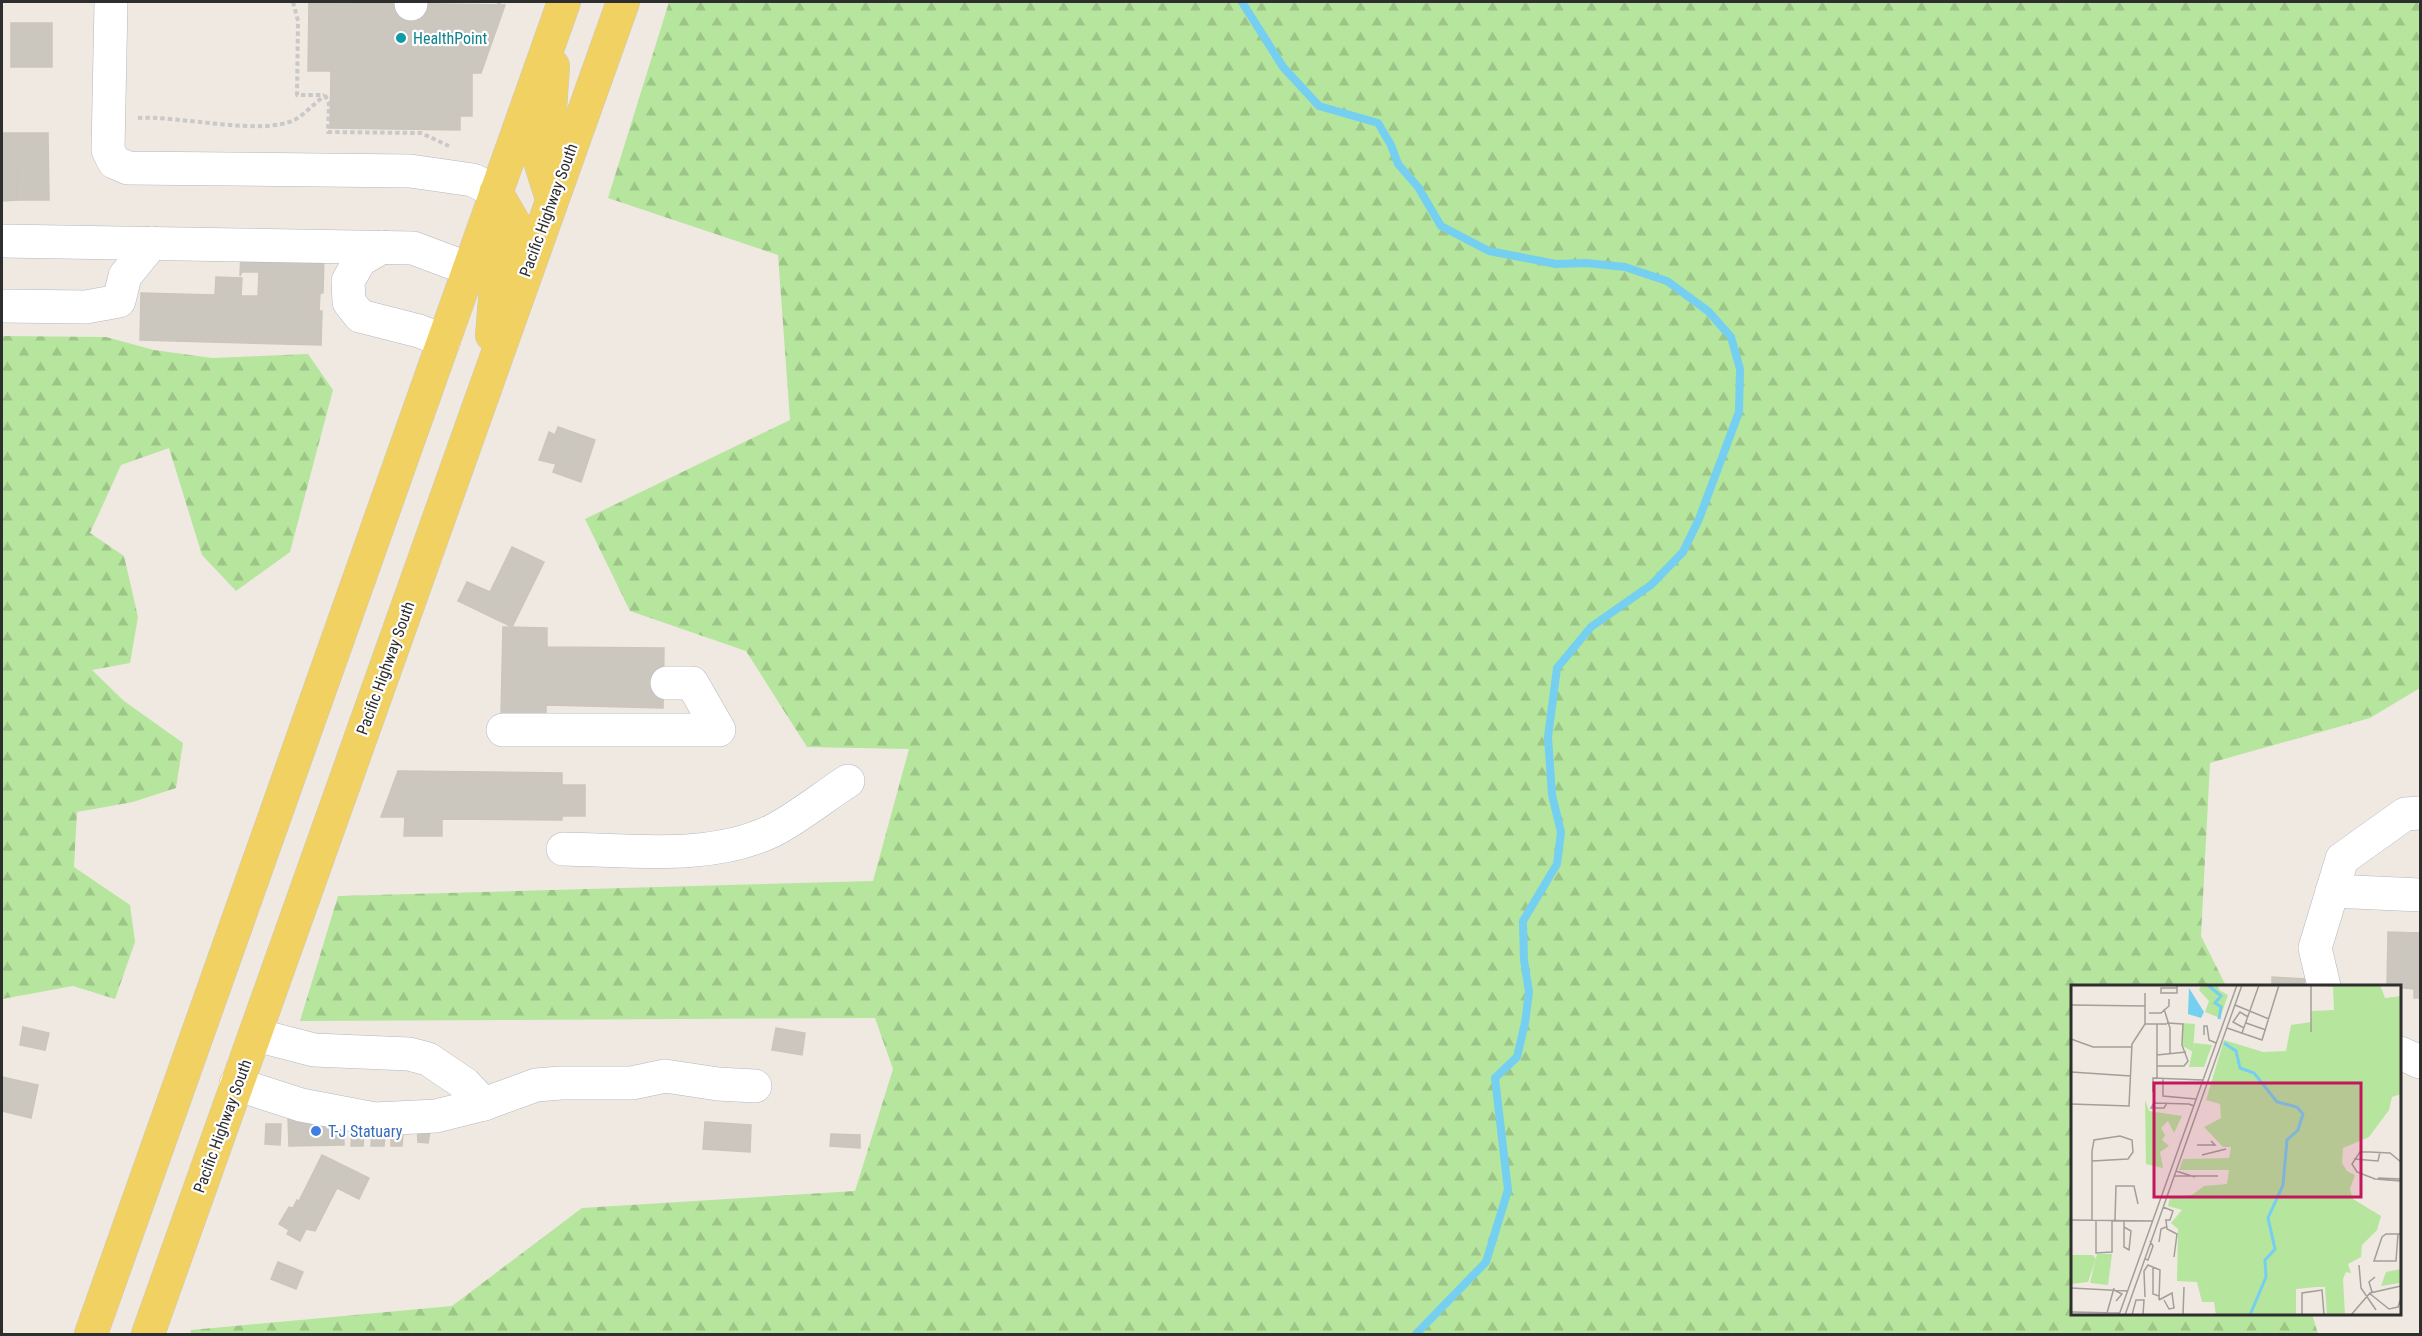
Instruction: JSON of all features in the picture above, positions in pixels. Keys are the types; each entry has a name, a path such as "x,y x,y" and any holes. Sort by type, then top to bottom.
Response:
{"main road":[{"name":"Pacific Highway South","path":"148,1335 623,2"},
{"path":"552,199 538,155 549,126 560,12"},
{"path":"93,1330 560,12"},
{"path":"490,372 496,273 514,223 496,192"}],"lane":[{"path":"111,2 108,150 114,162 128,168 410,171 473,180 496,192"},
{"path":"2,241 413,248 469,268"},
{"path":"2,306 86,307 119,301 125,276 152,243"},
{"path":"382,247 360,260 348,280 349,302 360,316 444,341"},
{"path":"504,730 718,730 692,684 667,683"},
{"path":"563,849 658,850 718,847 771,831 848,781"},
{"path":"2324,985 2315,948 2342,859 2405,814 2421,813"},
{"path":"2332,891 2421,895"},
{"path":"256,1035 314,1050 409,1054 428,1059 465,1084 484,1104"},
{"path":"2401,1053 2421,1062"},
{"path":"236,1084 301,1105 375,1119 436,1116 484,1104 536,1085 632,1083 665,1076 718,1084 755,1086"}],"path":[{"path":"293,2 298,21 297,95 325,95"},
{"path":"109,121 162,116 244,126 274,124 295,120 325,95"},
{"path":"325,95 328,104 328,132 421,133 451,146"}],"green space":[{"path":"669,2 2420,2 2420,688 2370,718 2210,763 2201,936 2226,985 2071,985 2071,1315 2312,1315 2318,1334 190,1334 191,1330 452,1306 582,1208 855,1191 893,1069 875,1018 300,1021 338,896 873,881 909,749 807,747 746,651 630,611 585,519 790,420 778,255 608,198"},
{"path":"2,336 106,337 154,350 212,358 308,354 333,390 290,552 236,591 202,555 169,448 121,465 90,533 124,556 138,617 130,663 92,670 124,701 183,743 176,788 133,802 77,812 74,867 130,905 135,942 115,999 73,986 2,999"}],"building":[{"name":"HealthPoint","path":"309,2 505,5 481,73 472,73 472,116 460,116 460,130 330,128 331,71 308,71"},
{"path":"11,23 52,23 52,67 11,67"},
{"path":"2,133 16,133 17,200 2,201"},
{"path":"16,133 48,133 49,200 17,200"},
{"path":"241,252 324,255 323,293 320,293 319,311 322,311 321,345 140,340 141,293 215,295 216,277 242,278 241,296 258,296 259,272 242,272 240,276"},
{"path":"558,427 595,440 581,482 553,472 556,464 539,460 549,432 555,435"},
{"path":"512,547 544,562 512,627 458,601 467,582 490,592"},
{"path":"503,627 547,628 547,647 664,648 663,708 546,705 546,716 501,715"},
{"path":"398,771 562,773 562,785 585,785 585,816 562,816 562,820 442,819 442,836 404,836 405,817 381,817"},
{"path":"2388,932 2419,933 2420,998 2414,998 2414,989 2401,988 2401,985 2387,985"},
{"path":"2272,977 2305,979 2304,985 2272,985"},
{"path":"23,1027 49,1033 45,1050 20,1045"},
{"path":"776,1028 805,1033 802,1055 772,1050"},
{"path":"2,1077 38,1085 31,1118 2,1111"},
{"name":"T-J Statuary","path":"343,1116 344,1145 289,1146 288,1118"},
{"path":"705,1122 751,1125 750,1152 703,1149"},
{"path":"417,1123 431,1124 428,1143 418,1142"},
{"path":"266,1124 281,1124 280,1145 265,1144"},
{"path":"352,1131 364,1132 363,1146 351,1146"},
{"path":"372,1132 385,1133 384,1146 371,1146"},
{"path":"391,1133 403,1134 402,1146 391,1146"},
{"path":"831,1134 860,1135 860,1148 830,1146"},
{"path":"322,1155 369,1178 359,1199 337,1188 315,1231 306,1229 300,1241 287,1234 289,1230 279,1224 289,1207 293,1208 297,1200 299,1201"},
{"path":"278,1262 303,1272 296,1289 271,1279"}],"waterway":[{"path":"1242,2 1283,67 1319,106 1378,123 1391,145 1398,164 1418,187 1441,226 1489,251 1556,264 1586,263 1625,267 1667,281 1708,311 1731,337 1740,369 1739,412 1699,519 1683,552 1651,585 1591,627 1557,668 1548,737 1552,795 1561,832 1557,864 1523,921 1524,960 1529,992 1525,1023 1517,1057 1495,1078 1508,1190 1486,1262 1416,1334"}],"place":[{"name":"HealthPoint","path":"401,38"},
{"name":"T-J Statuary","path":"316,1131"}]}
